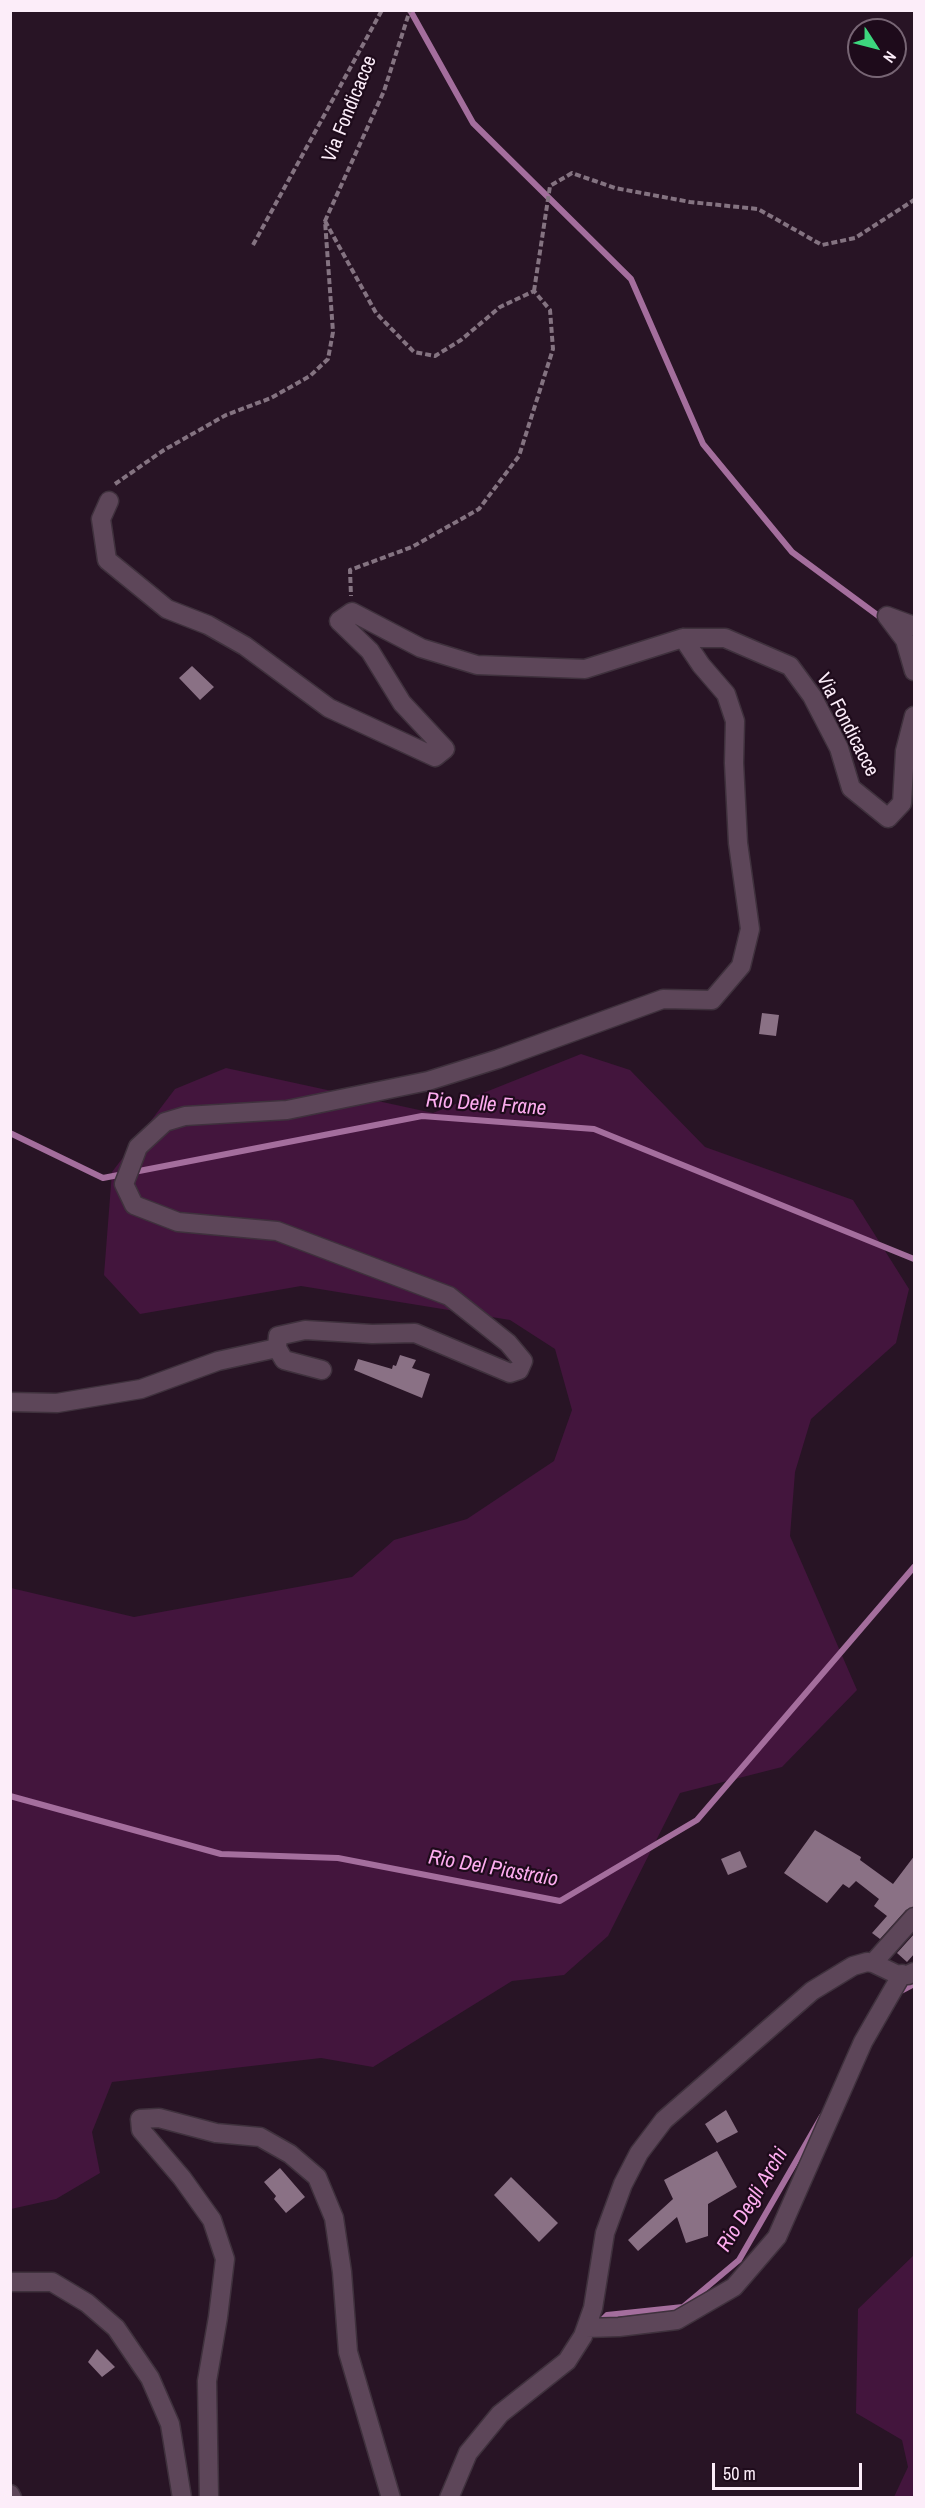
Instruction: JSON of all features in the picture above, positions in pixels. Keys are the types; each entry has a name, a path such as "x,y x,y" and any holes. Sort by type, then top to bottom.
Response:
{"street":[{"path":"109,501 101,519 107,560 167,609 208,625 245,646 329,708 435,758 445,749 402,703 370,651 339,621 352,612"},
{"name":"Via Fondicacce","path":"352,612 421,648 477,665 585,669 683,638 725,638 790,666 812,696 839,748 851,788 888,818 902,804 904,751 915,716"},
{"path":"915,626 886,616 905,640 915,671"},
{"path":"322,1370 284,1360 277,1348 278,1336 305,1330 372,1334 415,1333 510,1373 519,1370 523,1361 508,1343 449,1296 277,1231 178,1222 134,1205 124,1184 138,1147 165,1122 185,1116 286,1110 428,1080 498,1059 663,999 712,1000 741,966 750,929 738,843 734,763 735,722 726,694 701,665 683,638"},
{"path":"10,1402 57,1402 141,1389 218,1361 277,1348"},
{"path":"873,1962 915,1917"},
{"path":"449,2498 468,2453 500,2414 567,2361 586,2328 593,2308 605,2233 619,2194 639,2153 664,2120 812,1991 853,1966 873,1962 884,1970 908,1973 863,2042 777,2236 734,2287 676,2320 619,2327 586,2328"},
{"path":"209,2498 207,2381 225,2259 212,2220 182,2178 141,2130 140,2119 159,2118 216,2133 260,2137 291,2154 316,2177 334,2218 342,2272 348,2352 391,2498"},
{"path":"10,2282 52,2282 87,2303 117,2328 150,2378 170,2424 182,2498"}],"path":[{"path":"253,245 382,10"},
{"name":"Via Fondicacce","path":"325,222 384,90 410,10"},
{"path":"352,612 350,570 412,547 479,508 519,456 552,349 550,310 534,291 550,186 572,173 615,188 690,202 758,209 822,246 855,238 915,200"},
{"path":"325,222 376,313 414,352 435,356 461,340 500,307 534,291"},
{"path":"109,501 116,483 164,450 226,414 272,398 310,376 328,359 333,333 325,222"}],"shaded area":[{"path":"581,1054 630,1070 705,1147 853,1200 909,1289 896,1343 811,1419 795,1472 790,1536 857,1690 782,1767 680,1793 608,1936 564,1975 512,1981 373,2067 321,2058 112,2082 92,2132 100,2173 56,2199 11,2209 11,1588 134,1617 352,1577 394,1540 467,1519 554,1461 572,1410 555,1349 510,1320 301,1286 140,1314 104,1275 112,1172 175,1089 226,1068 433,1113"},
{"path":"914,2255 914,2497 894,2497 908,2467 902,2440 856,2413 858,2309"}],"building":[{"path":"192,666 214,687 200,700 179,678"},
{"path":"762,1013 779,1015 776,1036 759,1034"},
{"path":"400,1355 416,1360 412,1368 430,1374 422,1398 354,1370 358,1359 392,1369 393,1365 396,1366"},
{"path":"815,1830 861,1857 860,1860 893,1884 915,1855 915,1906 906,1910 880,1939 872,1933 887,1916 874,1906 879,1899 856,1881 849,1888 843,1884 827,1903 784,1873"},
{"path":"740,1851 747,1867 728,1875 721,1859"},
{"path":"915,1933 915,1953 907,1962 897,1953"},
{"path":"726,2110 738,2132 717,2143 705,2124"},
{"path":"717,2151 737,2187 708,2204 708,2236 686,2243 677,2217 638,2251 628,2240 673,2199 664,2180"},
{"path":"280,2168 305,2197 286,2213 264,2182"},
{"path":"511,2177 558,2223 539,2242 494,2195"},
{"path":"97,2349 115,2367 102,2377 88,2362"}],"waterway":[{"path":"410,10 473,123 631,279 703,444 792,552 884,620"},
{"name":"Rio Delle Frane","path":"10,1133 103,1178 422,1116 594,1129 914,1259"},
{"name":"Rio Del Piastraio","path":"10,1796 221,1854 338,1858 560,1901 697,1820 914,1567"},
{"name":"Rio Degli Archi","path":"897,1993 914,1984"},
{"name":"Rio Degli Archi","path":"598,2324 607,2315 683,2307 739,2260 822,2116"}]}
